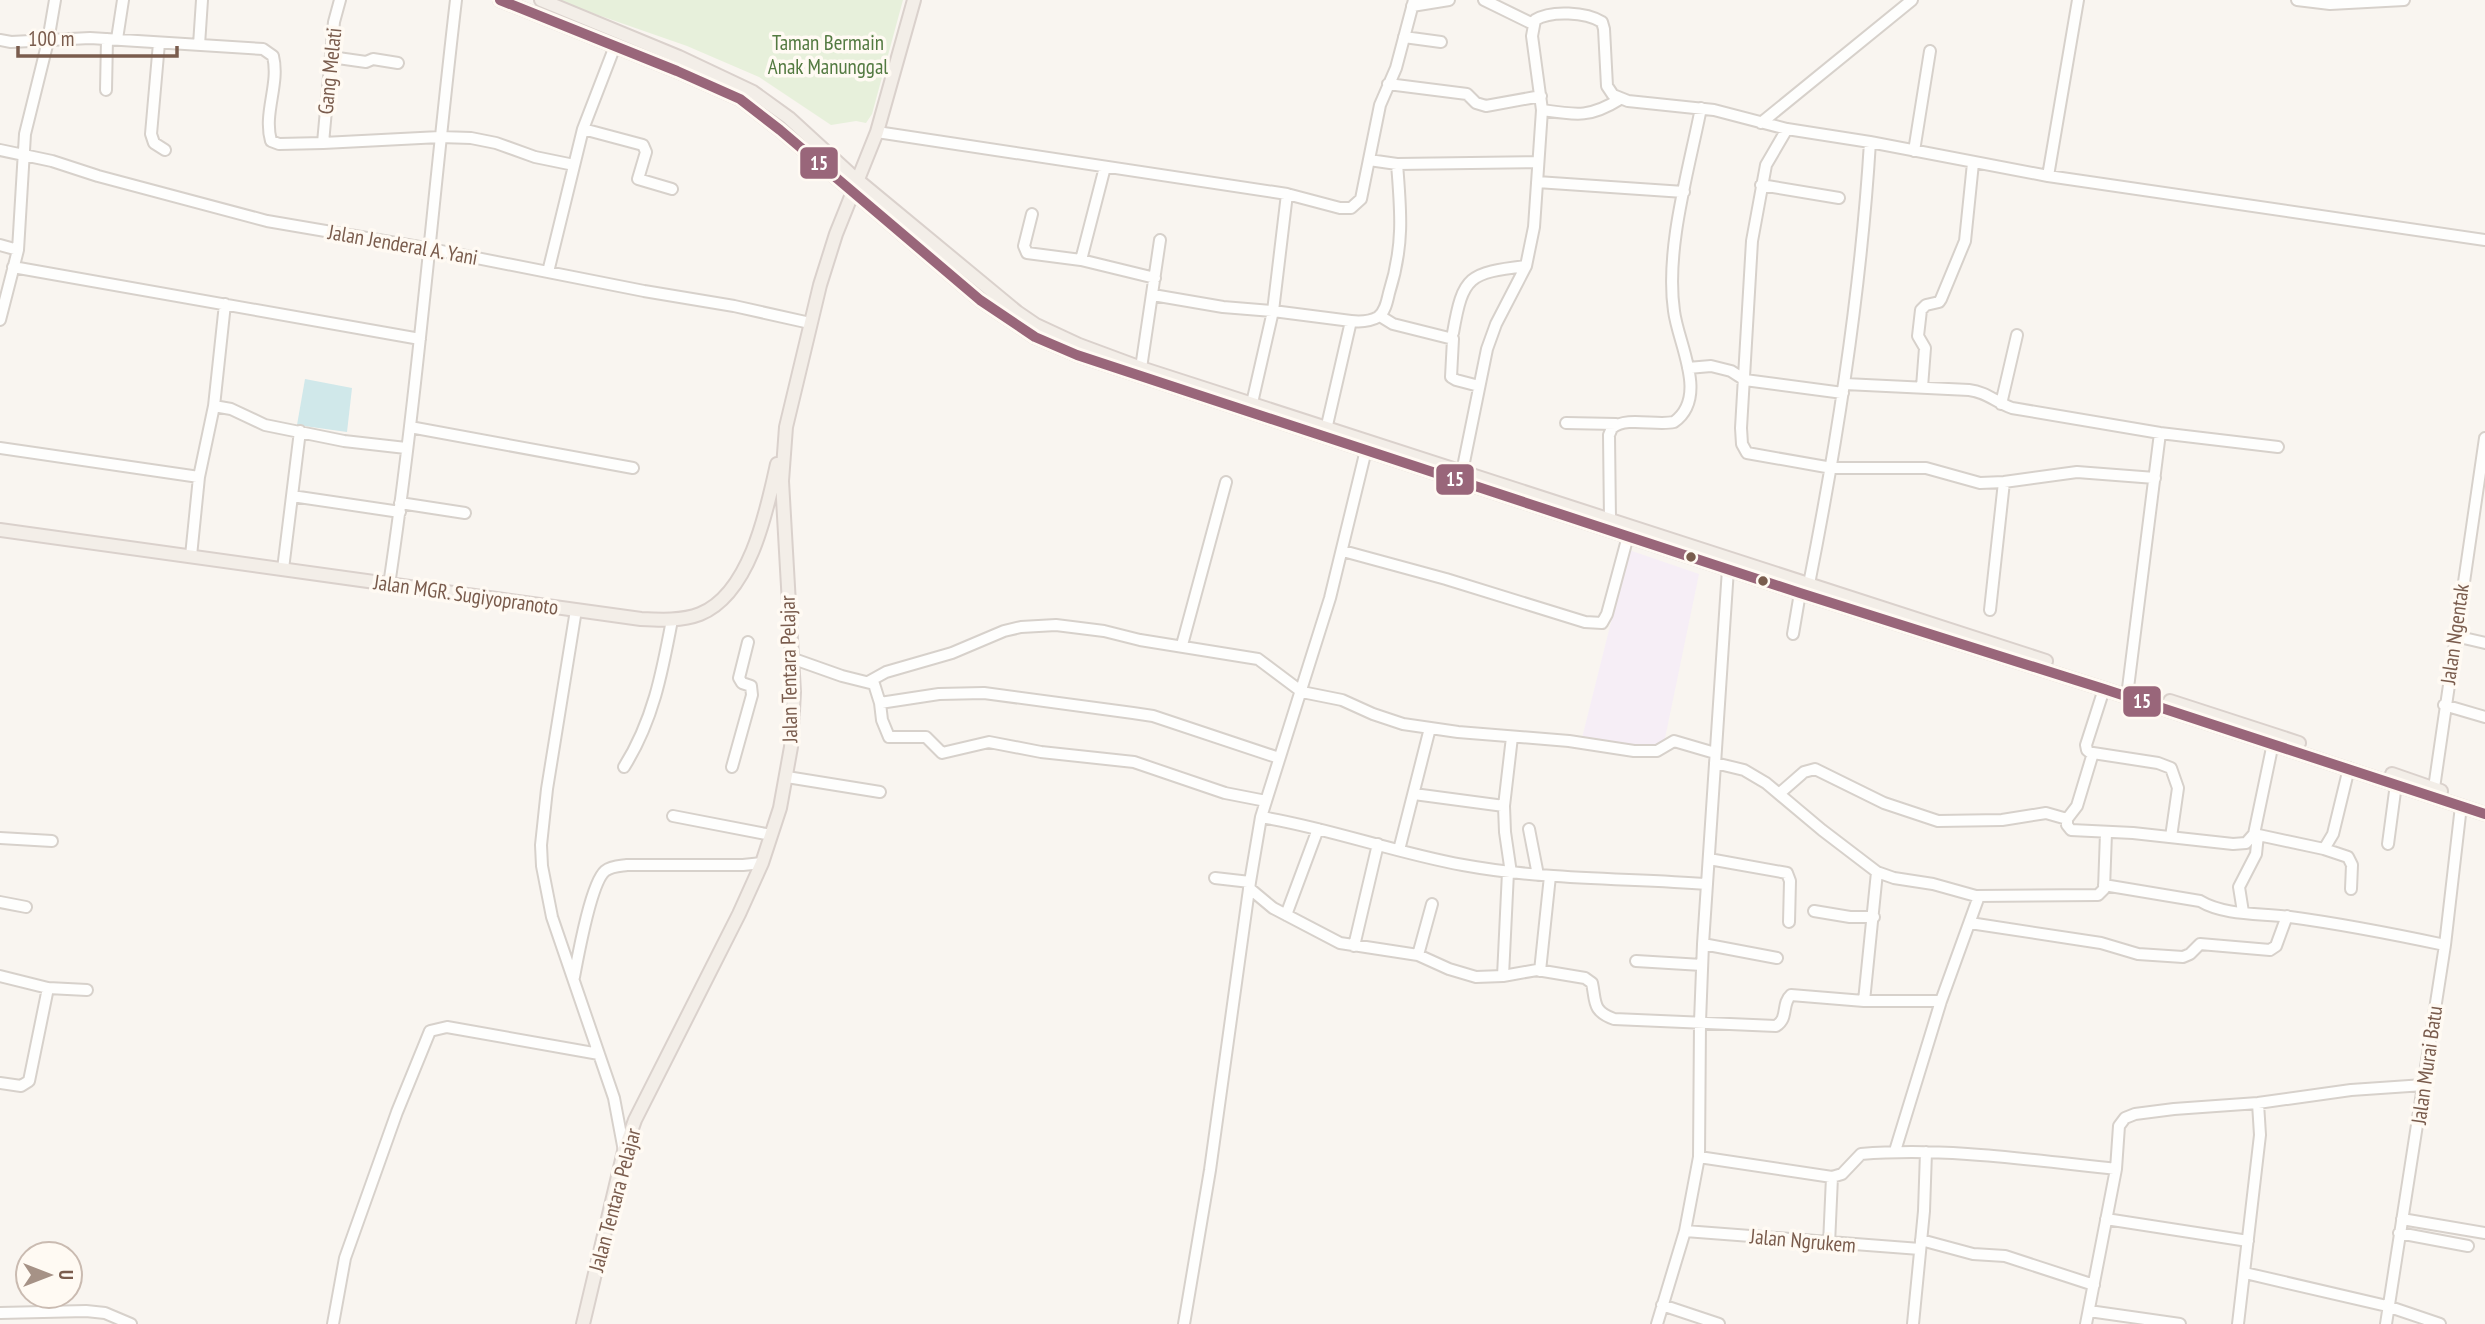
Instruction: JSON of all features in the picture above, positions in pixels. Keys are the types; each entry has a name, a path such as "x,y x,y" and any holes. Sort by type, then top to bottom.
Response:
{"main road":[{"path":"500,0 740,99 767,118 980,300 1035,337 1086,358 1462,472 1610,520 1804,589 2485,814"},
{"path":"541,0 679,57 753,92 789,118 859,181 1017,313 1079,345 1252,403 1366,450 1728,569 1804,589 2128,688 2485,805"},
{"name":"Jalan Tentara Pelajar","path":"583,1324 624,1151 635,1120 762,863 787,777 793,721 793,659 782,481 784,445 810,323 836,234 877,132 914,0"},
{"name":"Jalan MGR. Sugiyopranoto","path":"0,530 641,619 672,620 701,614 715,605 736,584 749,561 770,495 791,405"}],"street":[{"path":"0,320 18,250 27,121 48,41 55,0"},
{"path":"106,90 112,39 123,0"},
{"path":"199,45 202,0"},
{"name":"Gang Melati","path":"323,143 334,22 340,0"},
{"path":"389,585 431,249 440,137 456,0"},
{"path":"877,132 1287,194 1340,208 1353,207 1361,199 1380,105 1396,68 1413,3 1449,0"},
{"path":"1484,0 1533,24"},
{"path":"1765,124 1912,0"},
{"path":"2048,176 2078,0"},
{"path":"2297,0 2404,0"},
{"path":"1462,472 1490,337 1526,265 1534,227 1542,110 1532,36 1533,24 1540,17 1550,14 1600,20 1604,29 1607,86 1613,95 1620,99 1701,108 1786,129 2048,176 2485,240"},
{"path":"1404,37 1441,42"},
{"path":"0,40 112,39 267,50 273,56 276,70 268,128 270,140 279,144 440,137 481,139 535,157 574,165"},
{"path":"159,43 151,134 154,143 165,149"},
{"path":"548,272 583,129 615,46"},
{"path":"1914,151 1930,51"},
{"path":"331,57 398,63"},
{"path":"1388,84 1468,94 1476,103 1486,106 1541,96"},
{"path":"1542,110 1591,114 1620,99"},
{"path":"1566,423 1668,424 1679,419 1688,405 1688,368 1676,321 1672,291 1674,250 1701,108"},
{"path":"583,129 643,145 646,152 638,179 672,189"},
{"path":"1786,129 1771,154 1761,185 1752,241 1741,435 1746,453 1832,468 1926,468 1980,483 2077,472 2155,478"},
{"path":"1793,634 1832,468 1857,296 1870,142"},
{"name":"Jalan Jenderal A. Yani","path":"0,150 267,221 431,249 734,306 810,323"},
{"path":"1369,160 1397,164 1538,162"},
{"path":"1922,387 1925,348 1918,336 1920,315 1923,307 1941,299 1965,241 1973,163"},
{"path":"1153,295 1223,307 1351,321 1362,322 1380,316 1385,309 1394,279 1402,236 1397,164"},
{"path":"1081,260 1105,167"},
{"path":"1537,182 1684,192"},
{"path":"1761,185 1839,198"},
{"path":"1252,403 1273,311 1287,194"},
{"path":"1032,214 1025,251 1081,260 1155,278"},
{"path":"1141,368 1160,240"},
{"path":"0,245 18,250"},
{"path":"1453,333 1460,294 1472,279 1493,270 1526,265"},
{"path":"13,267 420,339"},
{"path":"191,556 199,477 214,406 225,304"},
{"path":"1380,316 1393,324 1452,340 1451,377 1479,386"},
{"path":"1325,432 1351,321"},
{"path":"2001,404 2017,335"},
{"path":"1688,368 1711,366 1731,371 1745,380 1844,388 1922,387 1980,391 2001,404 2024,410 2160,433 2278,447"},
{"path":"214,406 231,409 256,422 344,441 406,448"},
{"path":"1610,520 1609,436 1616,424"},
{"path":"410,427 632,468"},
{"path":"283,569 300,431"},
{"path":"2128,688 2160,433"},
{"name":"Jalan Ngentak","path":"2434,788 2455,636 2481,496 2485,438"},
{"path":"0,448 199,477"},
{"path":"1184,1324 1210,1170 1249,885 1261,817 1302,692 1343,551 1366,450"},
{"path":"1182,645 1226,482"},
{"path":"1990,610 2004,482"},
{"path":"292,496 465,513"},
{"path":"1343,551 1599,625 1607,614 1628,536"},
{"path":"1657,1324 1685,1231 1699,1157 1703,944 1728,569"},
{"path":"576,610 547,789 541,845 548,901 614,1098 624,1151"},
{"path":"624,767 645,730 672,620"},
{"path":"868,682 886,672 944,656 990,635 1021,627 1079,627 1258,659 1302,692 1342,701 1388,720 1430,728 1569,741 1634,751 1657,751 1675,741 1744,770 1780,793 1822,830 1877,872 1975,895 2088,897 2101,894 2104,885 2106,833"},
{"path":"2455,636 2485,643"},
{"path":"732,766 752,695 751,686 742,683 739,678 748,642"},
{"path":"793,659 877,687 882,720 889,737 926,737 942,753 989,742 1041,752 1134,762 1225,793 1266,801"},
{"path":"2092,754 2086,746 2104,688"},
{"path":"880,703 947,693 984,694 1143,715 1279,758"},
{"path":"2444,705 2485,717"},
{"path":"1399,850 1430,728"},
{"path":"1503,976 1510,872 1504,832 1504,806 1512,737"},
{"path":"2243,912 2239,887 2253,863 2273,743"},
{"path":"2092,754 2095,752 2158,763 2171,768 2178,788 2171,837"},
{"path":"2092,754 2077,806 2067,819 2071,831 2133,833 2241,845 2248,843 2256,834"},
{"path":"2324,849 2333,834 2349,768"},
{"path":"1780,793 1804,772 1815,769 1884,803 1938,821 1951,823 2002,820 2046,813 2067,819"},
{"path":"787,777 880,792"},
{"path":"2388,844 2396,784"},
{"path":"1413,794 1504,806"},
{"name":"Jalan Murai Batu","path":"2386,1324 2445,945 2462,806"},
{"path":"673,816 771,835"},
{"path":"1261,817 1439,861 1510,872 1707,884"},
{"path":"1286,915 1318,829"},
{"path":"1529,829 1538,875"},
{"path":"2256,834 2324,849 2350,859 2351,889"},
{"path":"0,838 52,841"},
{"path":"1354,946 1378,844"},
{"path":"1709,859 1787,873 1790,881 1789,922"},
{"path":"574,980 594,894 603,872 627,865 762,863"},
{"path":"1864,1001 1877,872"},
{"path":"1539,971 1550,876"},
{"path":"1215,878 1249,885 1261,900 1339,943 1418,955 1476,977 1539,971 1590,980 1598,1008 1602,1014 1614,1019 1776,1026 1784,1018 1787,999 1791,995 1864,1001 1941,1001"},
{"path":"2104,885 2200,901 2209,906 2243,912 2369,929 2445,945"},
{"path":"1895,1151 1941,1001 1970,923 1975,895"},
{"path":"0,902 26,907"},
{"path":"1418,955 1432,904"},
{"path":"1814,911 1850,917 1874,917"},
{"path":"1970,923 2101,943 2138,954 2180,957 2190,954 2200,944 2270,950 2276,946 2287,916"},
{"path":"1703,944 1777,958"},
{"path":"1636,961 1702,965"},
{"path":"0,976 48,988 87,990"},
{"path":"0,1083 21,1086 29,1081 48,988"},
{"path":"333,1324 345,1258 397,1112 430,1031 447,1027 599,1054"},
{"path":"2086,1324 2116,1169 2119,1126 2125,1118 2135,1114 2174,1109 2424,1085"},
{"path":"2238,1324 2260,1135 2258,1103"},
{"path":"1699,1157 1832,1177 1842,1174 1861,1154 1895,1151 1976,1154 2116,1169"},
{"path":"1913,1324 1924,1210 1926,1152"},
{"path":"1829,1244 1832,1177"},
{"path":"2106,1219 2248,1241"},
{"path":"2402,1219 2485,1233"},
{"name":"Jalan Ngrukem","path":"1685,1231 1829,1244 1920,1245 1973,1254 2005,1256 2094,1285"},
{"path":"2399,1233 2469,1246"},
{"path":"2245,1273 2388,1306 2440,1324"},
{"path":"1662,1305 1719,1324"},
{"path":"0,1313 86,1311 105,1313 131,1324"},
{"path":"86,1311 88,1324"},
{"path":"2089,1311 2180,1324"}],"shaded area":[{"path":"1629,550 1699,574 1664,743 1660,748 1636,749 1582,738"}],"green space":[{"name":"Taman Bermain Anak Manunggal","path":"555,0 903,0 872,114 866,123 856,121 831,125 759,77 687,46"}],"water":[{"path":"305,379 352,388 347,432 297,425"}],"transit line":[{"name":"15","path":"500,0 740,99 980,300 1035,337 1077,355 1800,593 2485,814"}]}
